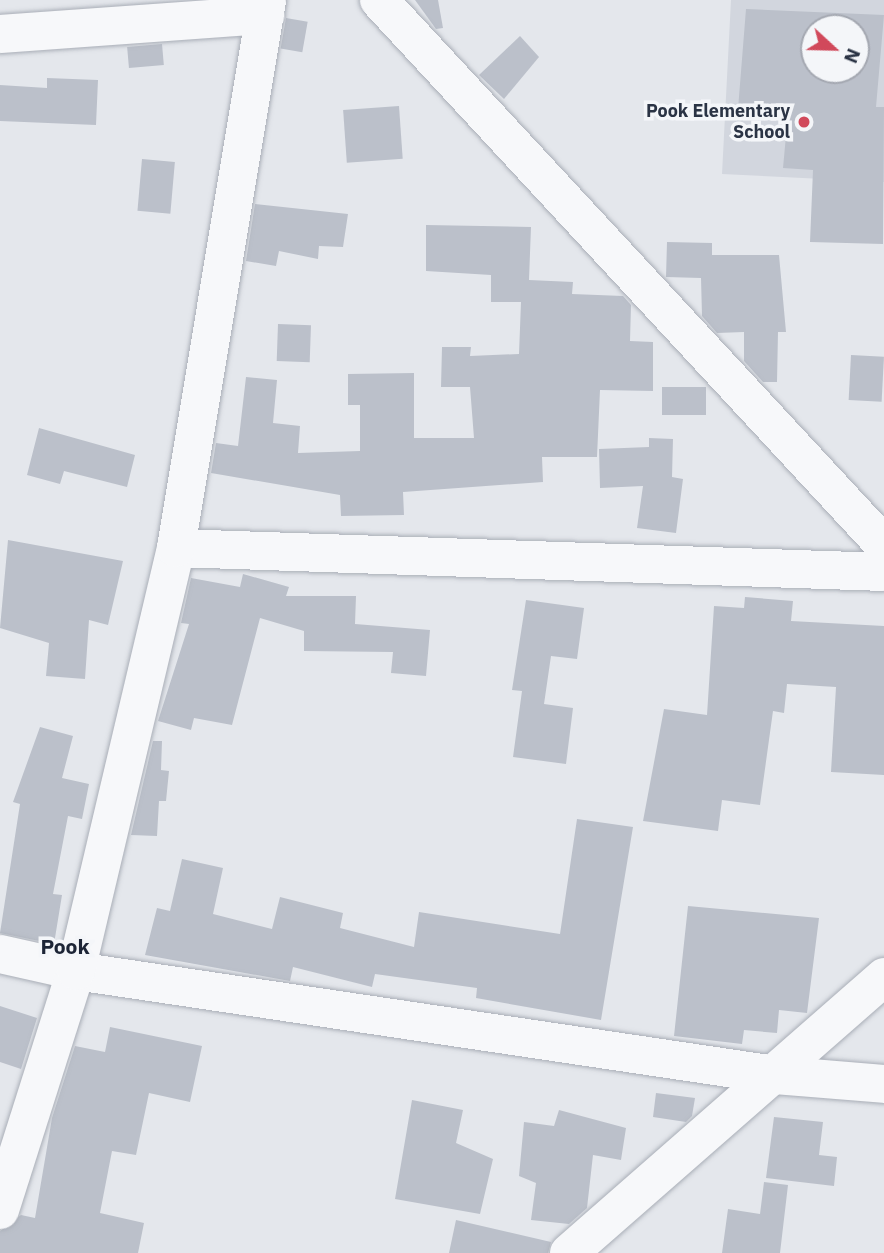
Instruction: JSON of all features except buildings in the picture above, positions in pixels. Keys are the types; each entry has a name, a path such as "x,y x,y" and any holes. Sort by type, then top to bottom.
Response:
{"street":[{"path":"379,0 884,545"},
{"path":"0,34 266,8 176,548 76,971 0,1210"},
{"path":"176,548 884,572"},
{"path":"0,954 76,971 775,1075 884,1084"},
{"path":"569,1253 884,977"}],"shaded area":[{"name":"Pook Elementary School","path":"731,0 884,0 884,182 722,174"}],"place":[{"name":"Pook Elementary School","path":"804,122"}],"district":[{"name":"Pook","path":"65,946"}]}
